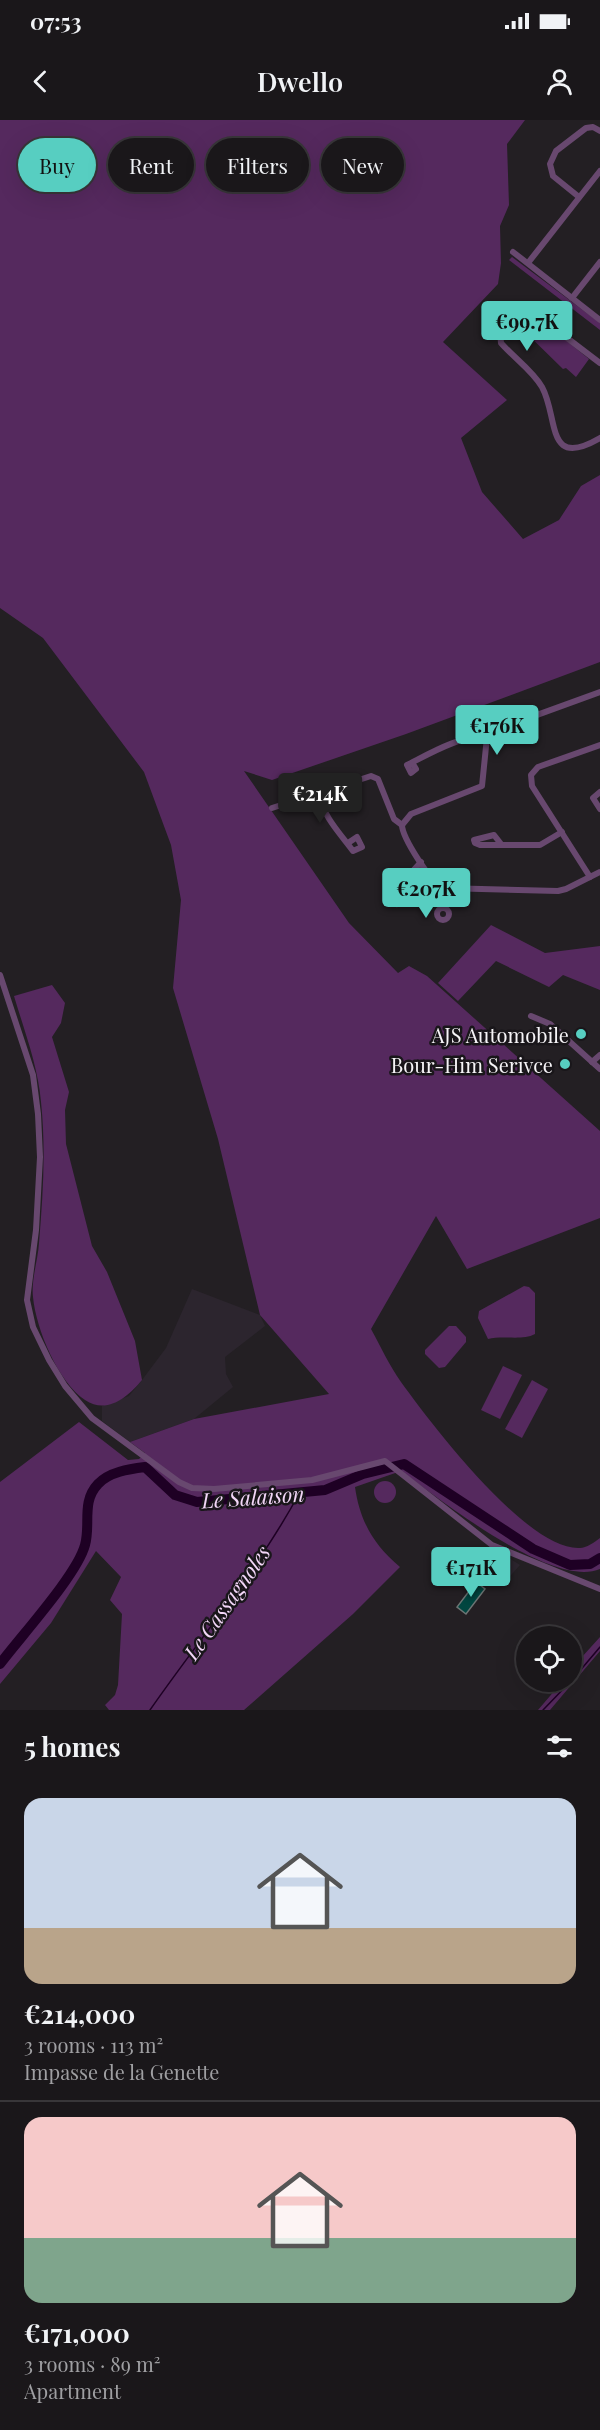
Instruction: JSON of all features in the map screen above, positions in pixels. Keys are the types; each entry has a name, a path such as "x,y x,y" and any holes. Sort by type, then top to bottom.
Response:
{"street":[{"path":"579,197 553,176 550,160 555,151 586,128 593,127 600,130"},
{"path":"528,263 600,171"},
{"path":"513,252 600,320"},
{"path":"572,298 600,262"},
{"path":"599,360 529,309 519,311 500,332 501,343 530,372 543,389 549,405 552,431 558,441 568,448 576,448 600,438"},
{"path":"600,692 492,730 487,737 482,786 411,814 402,825 403,834 435,882 439,886 453,890 558,891 600,872"},
{"path":"413,764 416,759 476,736 487,737"},
{"path":"590,877 532,786 531,775 538,767 600,745"},
{"path":"321,797 328,790 367,776 375,777 380,783 394,819 402,825"},
{"path":"600,792 593,798 600,808"},
{"path":"272,808 312,795 321,797"},
{"path":"321,797 322,805 348,843"},
{"path":"501,844 540,845 562,832"},
{"path":"397,889 421,862"},
{"path":"445,908 453,890"},
{"path":"0,975 33,1075 38,1114 40,1157 36,1230 27,1300 33,1327 49,1360 65,1386 87,1413 179,1482 192,1488 214,1489 312,1480 387,1462 492,1545 600,1589"},
{"path":"531,1016 550,1024 600,1069"},
{"path":"592,1062 600,1055"}],"shaded area":[{"path":"0,120 525,120 507,144 509,205 500,226 501,263 498,284 443,342 507,400 461,438 482,492 523,539 559,520 581,486 600,475 600,662 406,734 272,780 244,771 349,923 398,973 409,966 427,976 600,1131 600,1218 467,1269 436,1216 371,1329 401,1382 456,1453 481,1481 534,1529 558,1543 582,1548 600,1538 600,1569 579,1572 554,1566 526,1554 469,1520 401,1471 355,1487 360,1511 370,1532 383,1550 400,1567 353,1614 244,1710 109,1710 105,1705 115,1695 118,1685 122,1614 110,1600 121,1577 96,1551 51,1623 0,1684 0,1482 79,1422 128,1460 139,1459 145,1453 130,1442 194,1419 329,1394 260,1315 218,1139 173,988 181,900 171,845 144,772 43,638 0,608"},
{"path":"512,257 600,323 600,330 509,260"},
{"path":"529,311 589,359 576,377 566,368 563,369 515,322"},
{"path":"491,925 545,953 600,946 600,990 563,975 549,987 496,961 458,1001 438,983"},
{"path":"52,985 65,1003 61,1023 52,1037 69,1092 65,1110 66,1144 92,1246 107,1272 135,1341 142,1380 124,1398 109,1405 101,1406 85,1400 66,1381 57,1368 44,1339 33,1297 43,1190 43,1120 37,1075 14,996"},
{"path":"524,1286 529,1287 535,1293 535,1334 524,1337 488,1339 478,1318 479,1311"},
{"path":"192,1289 260,1315 265,1326 225,1357 226,1374 233,1387 194,1419 130,1442 102,1421 102,1406 129,1396 142,1380 166,1348"},
{"path":"449,1326 456,1326 466,1337 466,1342 445,1367 439,1368 425,1354 425,1350"},
{"path":"503,1366 522,1375 500,1419 481,1410"},
{"path":"532,1380 548,1389 522,1438 505,1429"},
{"path":"385,1481 393,1484 396,1492 393,1500 385,1503 377,1500 374,1492 377,1484"},
{"path":"492,1547 520,1565 503,1584 476,1567"},
{"path":"600,1637 600,1651 582,1672 582,1657"},
{"path":"553,1692 565,1692 550,1710 538,1710"}],"building":[{"path":"476,1582 485,1589 466,1614 457,1607"}],"waterway":[{"name":"Le Salaison","path":"0,1664 60,1588 80,1558 87,1537 88,1506 93,1491 108,1477 132,1469 145,1467 175,1495 197,1502 325,1490 363,1474 404,1464 533,1549 570,1565 590,1564 600,1558"},
{"name":"Le Cassagnoles","path":"150,1710 266,1549 300,1492"},
{"path":"582,1668 600,1647"},
{"path":"543,1710 560,1692"}],"place":[{"name":"AJS Automobile","path":"581,1034"},
{"name":"Bour-Him Serivce","path":"565,1064"}]}
